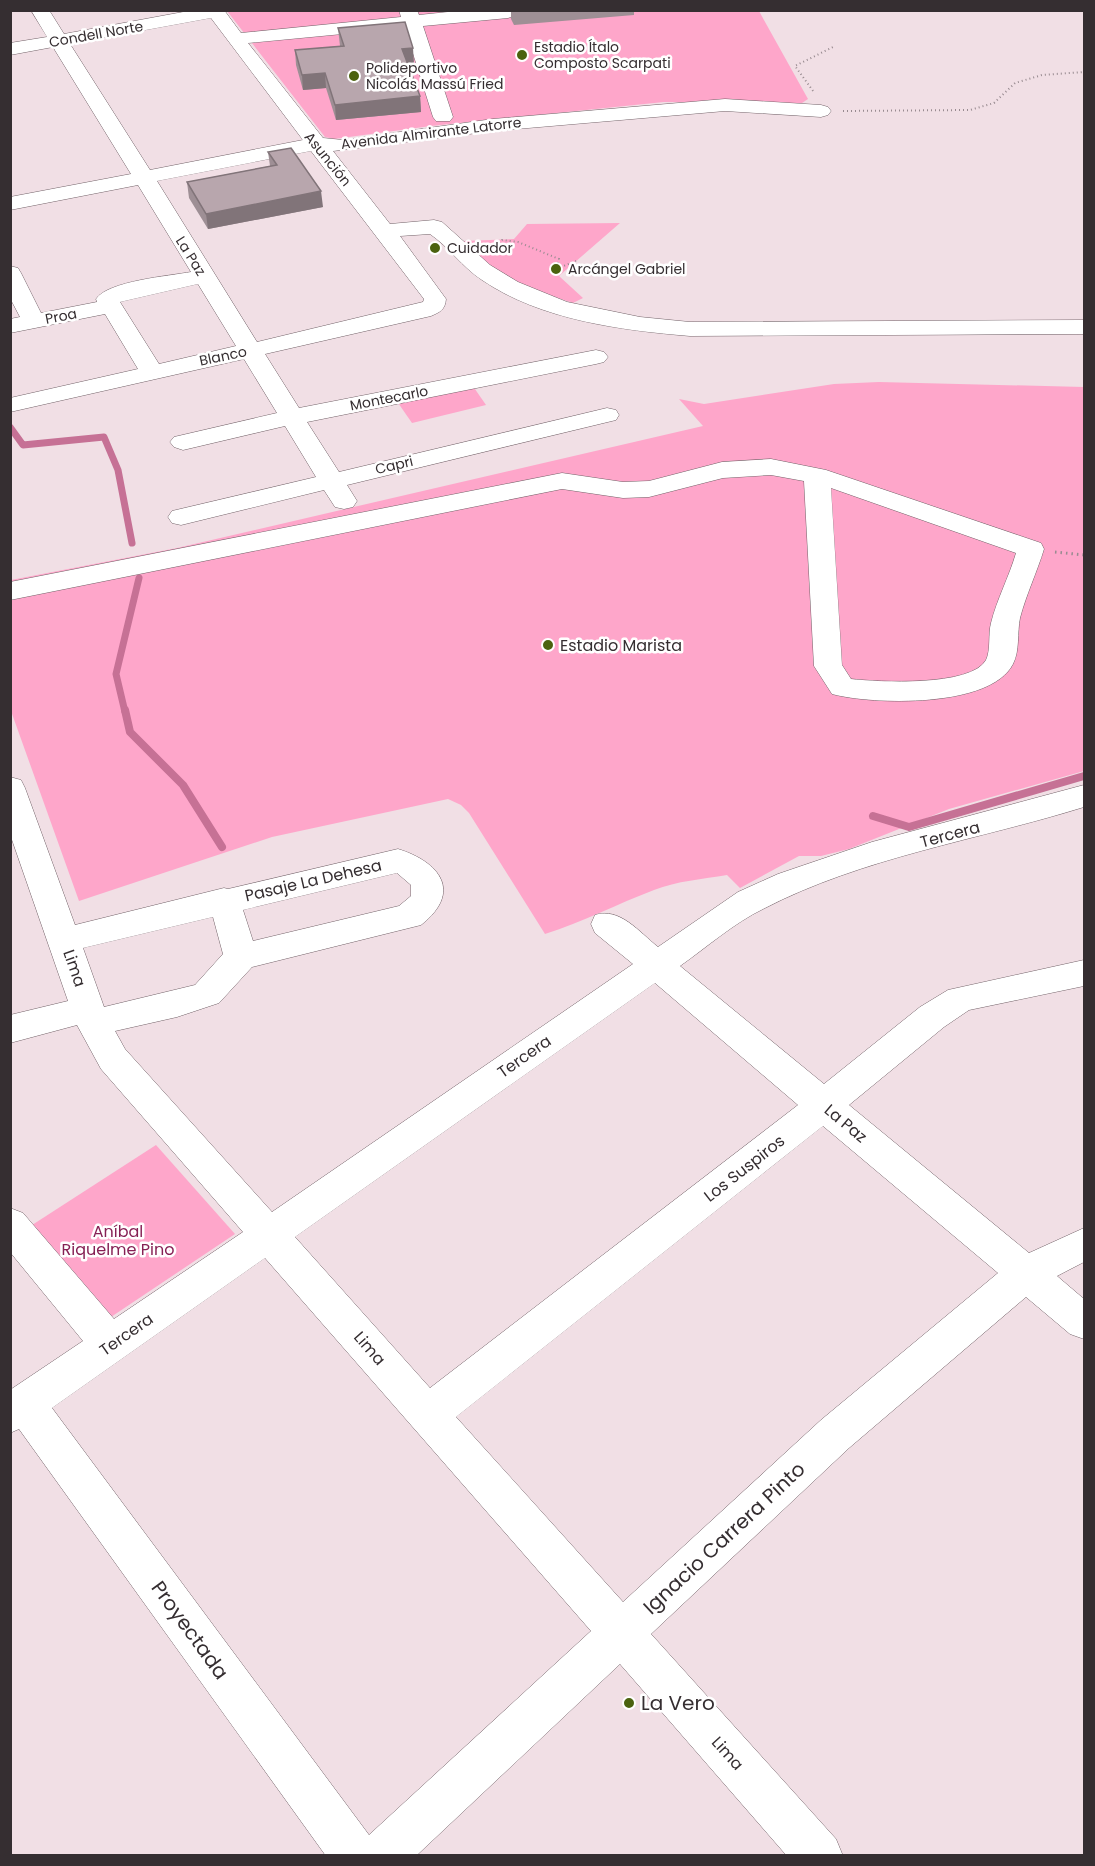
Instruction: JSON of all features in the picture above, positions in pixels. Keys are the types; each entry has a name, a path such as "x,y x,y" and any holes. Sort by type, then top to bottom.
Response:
{"street":[{"name":"La Paz","path":"40,10 248,350 293,417 337,490"},
{"path":"331,11 342,10"},
{"name":"Condell Norte","path":"10,49 216,12"},
{"name":"Asunción","path":"216,12 315,144 387,231 435,299 434,306"},
{"path":"235,39 314,32 410,16 508,12"},
{"path":"309,13 314,32"},
{"path":"410,16 442,117"},
{"name":"Avenida Almirante Latorre","path":"10,204 315,144 343,146 494,125 725,105 821,111"},
{"path":"387,231 434,227 490,276 508,285 558,305 630,324 712,329 1084,327"},
{"path":"10,273 22,323"},
{"name":"Proa","path":"22,323 203,276"},
{"path":"110,301 152,371"},
{"name":"Blanco","path":"10,405 434,306"},
{"name":"Montecarlo","path":"183,442 293,417 596,357"},
{"name":"Capri","path":"181,517 337,490 607,415"},
{"path":"10,591 562,481 623,490 649,489 722,470 771,467 816,475 1031,549 1023,578 1005,621 998,664 986,678 922,690 866,692 842,687 828,666 816,475"},
{"name":"Lima","path":"10,788 91,1016 113,1059 819,1856"},
{"name":"Tercera","path":"18,1409 749,901 788,881 838,865 1079,806"},
{"name":"Pasaje La Dehesa","path":"65,940 224,900 398,861 412,864 422,873 428,886 429,897 422,908 409,916 240,957 224,900"},
{"name":"La Paz","path":"607,924 1084,1322"},
{"path":"10,1029 177,1004 207,994 240,957"},
{"name":"Los Suspiros","path":"428,1414 824,1105 932,1017 960,999 1084,973"},
{"path":"10,1224 111,1345"},
{"name":"Ignacio Carrera Pinto","path":"381,1856 835,1434 1026,1273 1084,1244"},
{"name":"Proyectada","path":"18,1409 355,1856"}],"path":[{"path":"833,46 795,66 812,90 821,111 970,110 994,103 1015,83 1042,75 1084,72"},
{"path":"502,240 518,242 559,259 556,269 576,261"}],"green space":[{"name":"Estadio Ítalo Composto Scarpati","path":"227,11 759,11 808,99 802,103 664,102 431,126 334,139 325,137"},
{"path":"620,223 559,276 583,298 573,303 521,286 491,270 463,241 514,239 527,224"},
{"path":"468,379 486,405 412,423 394,397"},
{"name":"Estadio Marista","path":"879,382 1084,387 1084,771 949,809 849,849 821,856 799,856 740,888 727,875 672,884 545,934 469,813 461,805 448,799 272,837 79,901 11,711 11,580 177,548 703,426 679,399 704,404 834,384"},
{"name":"Aníbal Riquelme Pino","path":"156,1145 235,1234 105,1321 29,1227"}],"building":[{"name":"Polideportivo Nicolás Massú Fried","path":"405,22 413,48 402,49 420,96 335,105 325,73 302,75 295,50 344,46 338,28"},
{"path":"291,148 321,191 206,214 187,182 277,165 268,152"}],"waterway":[{"path":"10,427 23,445 104,437 118,470 132,543"},
{"path":"125,712 116,674 139,578"},
{"path":"125,710 130,732 183,785 222,847"},
{"path":"873,816 909,827 1084,776"}],"place":[{"name":"Estadio Ítalo Composto Scarpati","path":"522,55"},
{"name":"Polideportivo Nicolás Massú Fried","path":"354,76"},
{"name":"Cuidador","path":"435,248"},
{"name":"Arcángel Gabriel","path":"556,269"},
{"name":"Estadio Marista","path":"548,645"},
{"name":"La Vero","path":"629,1703"}]}
